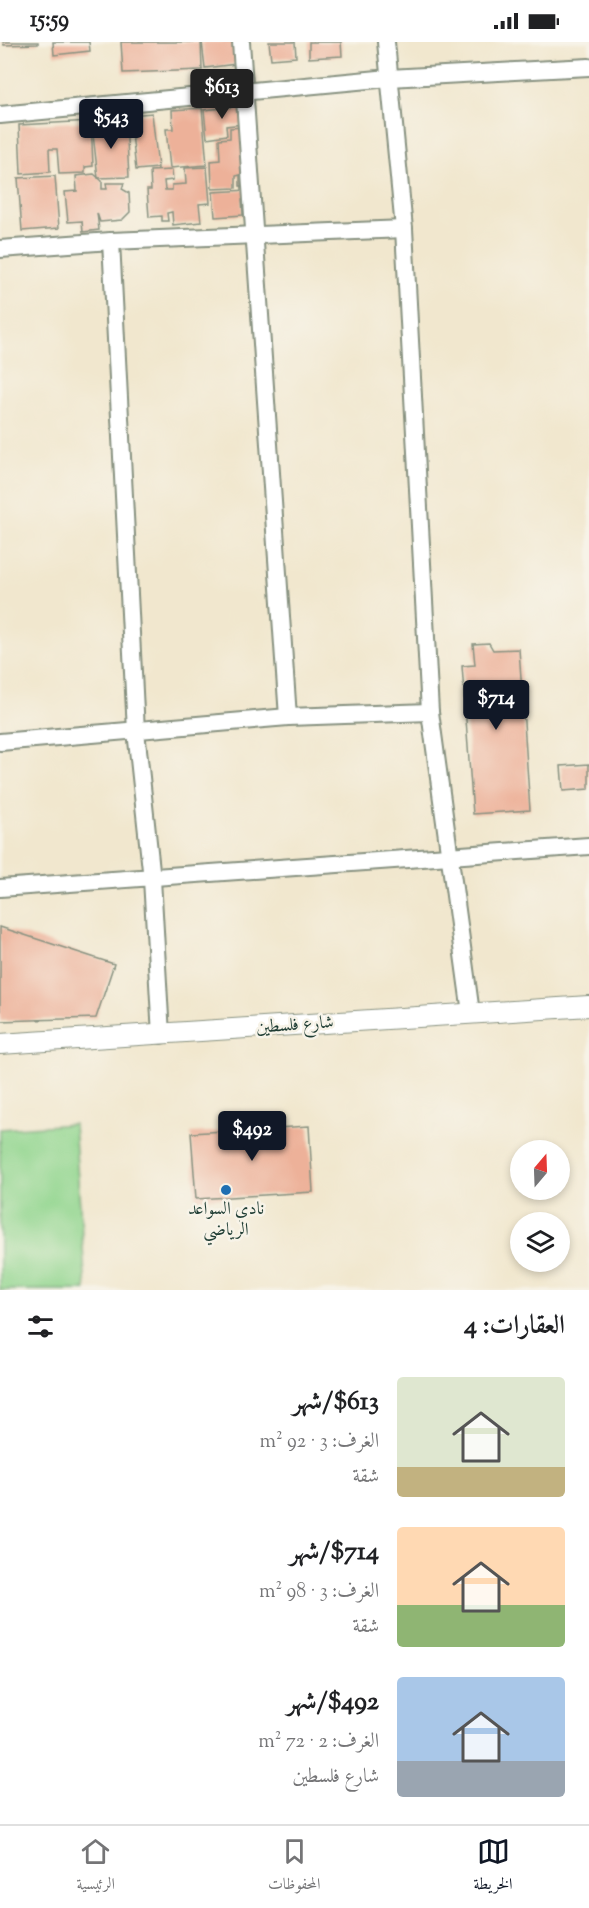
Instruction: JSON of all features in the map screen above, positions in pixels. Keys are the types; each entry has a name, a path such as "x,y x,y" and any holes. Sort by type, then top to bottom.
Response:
{"street":[{"path":"241,42 288,717"},
{"path":"386,42 404,229 430,712 471,1013"},
{"path":"0,115 389,78 589,67"},
{"path":"0,249 111,241 404,229"},
{"path":"111,241 136,731 152,879 161,1035"},
{"path":"0,742 288,717 430,712"},
{"path":"0,888 152,879 450,854 589,846"},
{"name":"شارع فلسطين","path":"0,1044 589,1006"}],"green space":[{"path":"74,1124 86,1290 0,1290 0,1129"}],"building":[{"path":"3,42 38,42 38,44 4,45"},
{"path":"53,42 89,42 90,51 54,55"},
{"path":"121,42 201,42 202,70 123,73"},
{"path":"202,42 233,42 236,64 205,68"},
{"path":"269,42 295,42 296,57 271,59"},
{"path":"309,42 341,42 342,56 309,58"},
{"path":"242,106 244,124 226,126 227,135 207,138 204,110"},
{"path":"202,108 207,165 170,168 166,129 173,129 172,110"},
{"path":"152,113 158,168 136,170 130,115"},
{"path":"91,121 93,166 85,167 85,173 59,174 57,149 49,149 50,172 21,174 19,125"},
{"path":"126,122 129,177 98,178 92,125"},
{"path":"244,127 248,186 240,186 240,175 236,176 236,188 212,189 211,161 220,160 219,139 230,138 230,128"},
{"path":"207,167 210,203 199,204 201,222 173,225 172,212 167,213 168,221 162,221 162,216 149,217 147,190 151,190 150,171 172,170 173,180 164,181 165,190 172,190 172,185 186,184 185,168"},
{"path":"94,174 102,181 102,189 107,189 106,183 124,183 122,189 129,193 130,212 122,220 100,222 97,213 99,230 83,232 82,221 68,222 65,192 77,191 76,176"},
{"path":"55,176 59,228 22,231 18,178"},
{"path":"248,190 252,199 242,200 243,215 215,217 213,192"},
{"path":"489,643 493,650 519,649 530,810 473,814 462,666 475,665 473,644"},
{"path":"589,764 589,789 563,791 561,766"},
{"path":"0,927 114,964 96,1018 0,1021"},
{"path":"309,1126 313,1192 196,1199 191,1133"}],"place":[{"name":"نادي السواعد الرياضي","path":"226,1190"}]}
